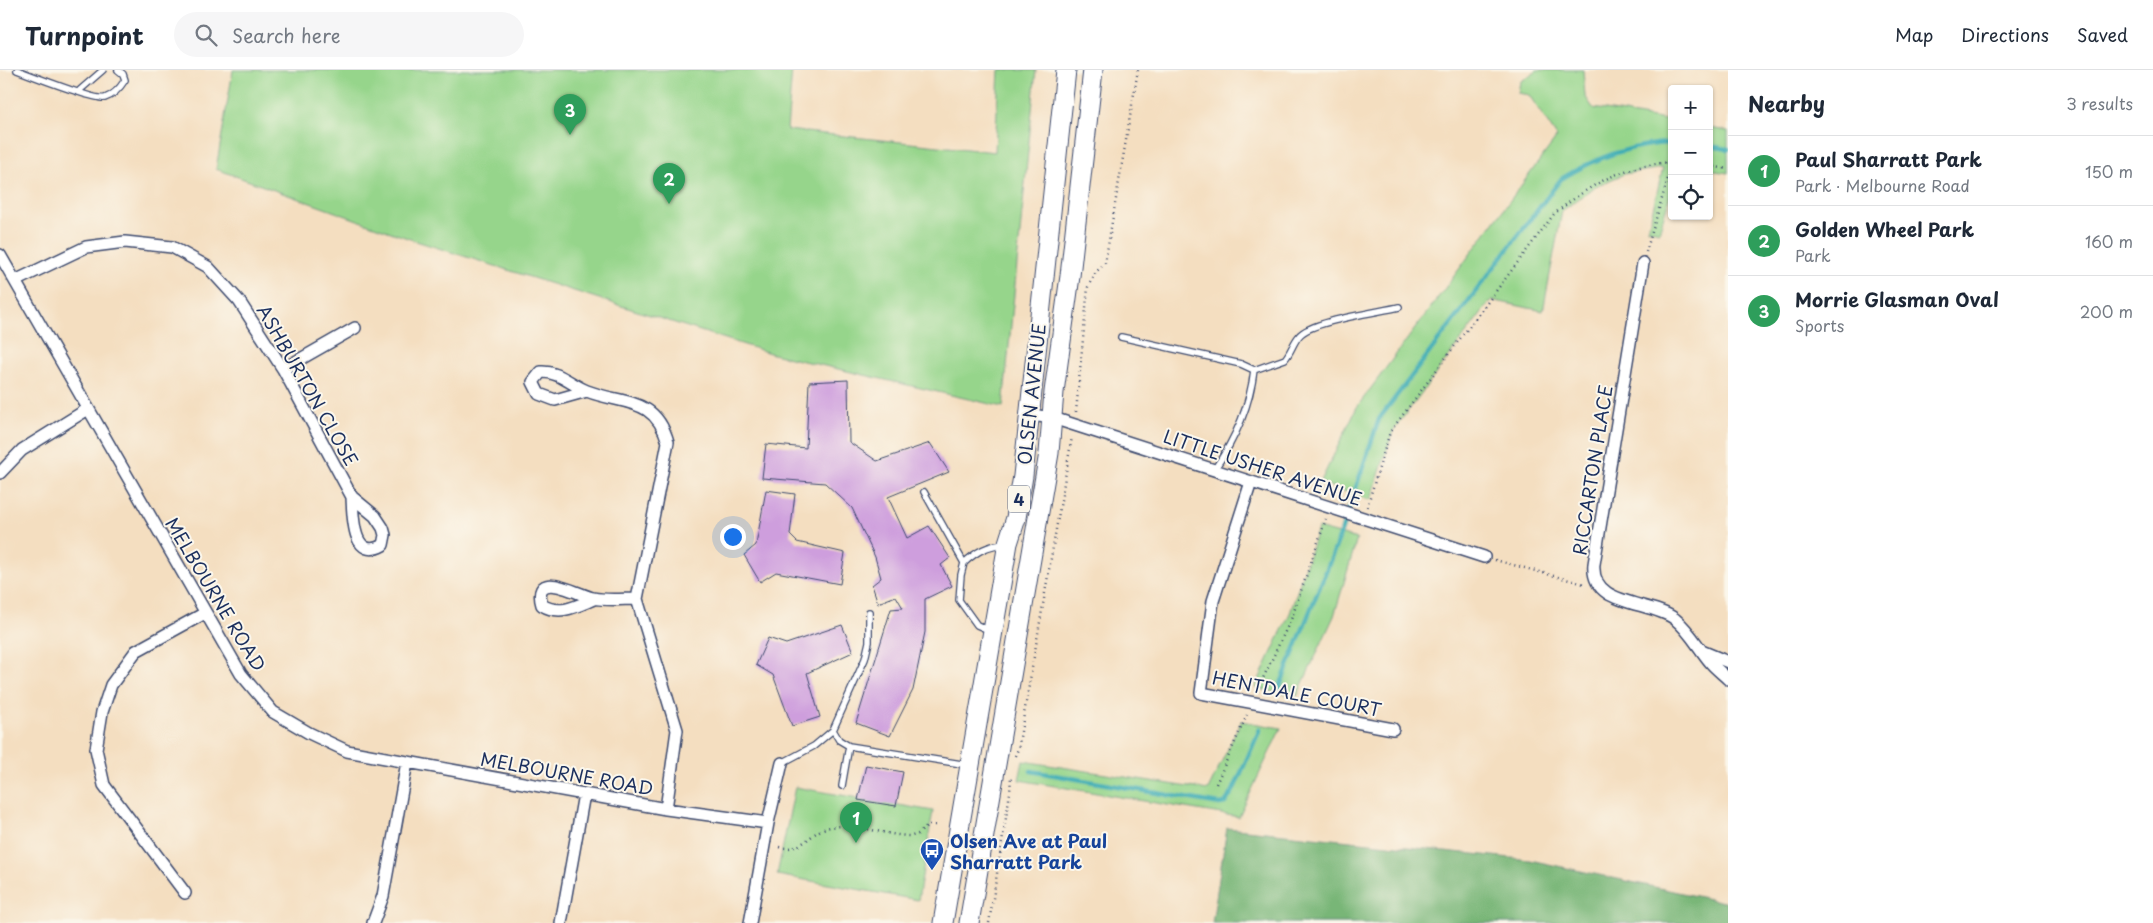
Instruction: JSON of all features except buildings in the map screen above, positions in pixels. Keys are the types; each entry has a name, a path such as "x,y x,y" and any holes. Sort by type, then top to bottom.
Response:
{"main road":[{"name":"OLSEN AVENUE","path":"943,923 1008,544 1016,518 1031,415 1032,389 1066,70"},
{"name":"OLSEN AVENUE","path":"969,923 1028,579 1053,418 1054,392 1070,276 1093,70"}],"street":[{"name":"ASHBURTON CLOSE","path":"15,280 86,247 125,242 172,247 208,267 239,301 283,369 352,497"},
{"name":"MELBOURNE ROAD","path":"0,255 241,674 273,712 309,733 347,751 666,810 768,823"},
{"name":"RICCARTON PLACE","path":"1598,584 1594,578 1594,564 1643,262"},
{"path":"283,369 355,328"},
{"path":"587,391 637,403 657,418 668,442 637,599 677,730 666,810"},
{"path":"0,473 22,450 88,409"},
{"name":"LITTLE USHER AVENUE","path":"1031,415 1053,418 1484,557"},
{"name":"HENTDALE COURT","path":"1251,482 1214,601 1201,693 1393,729"},
{"path":"1598,584 1606,593 1672,618 1683,626 1702,652 1728,679"},
{"path":"594,598 637,599"},
{"path":"185,893 104,785 96,749 102,712 111,685 136,650 205,613"},
{"path":"1702,652 1728,662"},
{"path":"373,923 383,896 407,762"},
{"path":"750,923 768,823 782,763"},
{"path":"561,923 584,794"}],"lane":[{"path":"17,70 56,85 80,90 93,98 105,98 118,90 125,80 124,74 118,70"},
{"path":"80,90 103,70"},
{"path":"1121,337 1241,364 1254,370 1286,359 1299,335 1311,328 1359,314 1399,307"},
{"path":"1214,470 1230,447 1247,404 1254,370"},
{"path":"924,492 964,563"},
{"path":"993,632 977,624 959,600 961,575 964,563 976,553 991,545 1008,544"},
{"path":"782,763 814,746 833,730 865,659 869,642 869,612"},
{"path":"833,730 839,740 849,746 970,766"},
{"path":"842,786 849,746"}],"path":[{"path":"1012,762 1018,749 1075,425 1088,287 1096,272 1105,264 1138,70"},
{"path":"1363,518 1390,432 1554,214 1579,194 1614,174 1644,164 1668,163"},
{"path":"1713,167 1728,169"},
{"path":"1643,262 1668,175"},
{"path":"1255,696 1292,616 1330,508"},
{"path":"1484,557 1578,583 1598,584"},
{"path":"1216,784 1248,712"},
{"path":"989,923 1010,793 1011,772"},
{"path":"779,846 794,848 818,832 832,826 861,827 912,836 918,834 929,825 937,825"}],"green space":[{"path":"233,70 792,70 787,130 995,152 999,70 1036,70 1003,407 773,354 413,240 216,169"},
{"path":"1537,70 1583,70 1585,96 1593,108 1668,120 1668,202 1659,232 1648,229 1663,168 1624,174 1596,186 1562,211 1543,311 1491,300 1393,431 1371,500 1320,483 1357,407 1557,137 1529,95 1518,93 1520,82"},
{"path":"1713,129 1728,131 1728,173 1713,171"},
{"path":"1318,528 1357,539 1334,616 1297,696 1255,688 1290,613"},
{"path":"1241,721 1281,728 1239,817 1019,780 1023,761 1208,790"},
{"path":"795,787 933,811 918,900 777,875"},
{"path":"1227,828 1530,860 1728,903 1728,923 1212,923"}],"waterway":[{"path":"1278,691 1338,541 1379,419 1561,179 1600,159 1628,149 1668,143"},
{"path":"1713,147 1728,149"},
{"path":"1031,771 1220,804 1225,803 1233,791 1260,729"}],"place":[{"name":"Morrie Glasman Oval","path":"570,135"},
{"name":"Golden Wheel Park","path":"669,204"},
{"name":"Paul Sharratt Park","path":"856,843"},
{"name":"Olsen Ave at Paul Sharratt Park","path":"932,871"}]}
